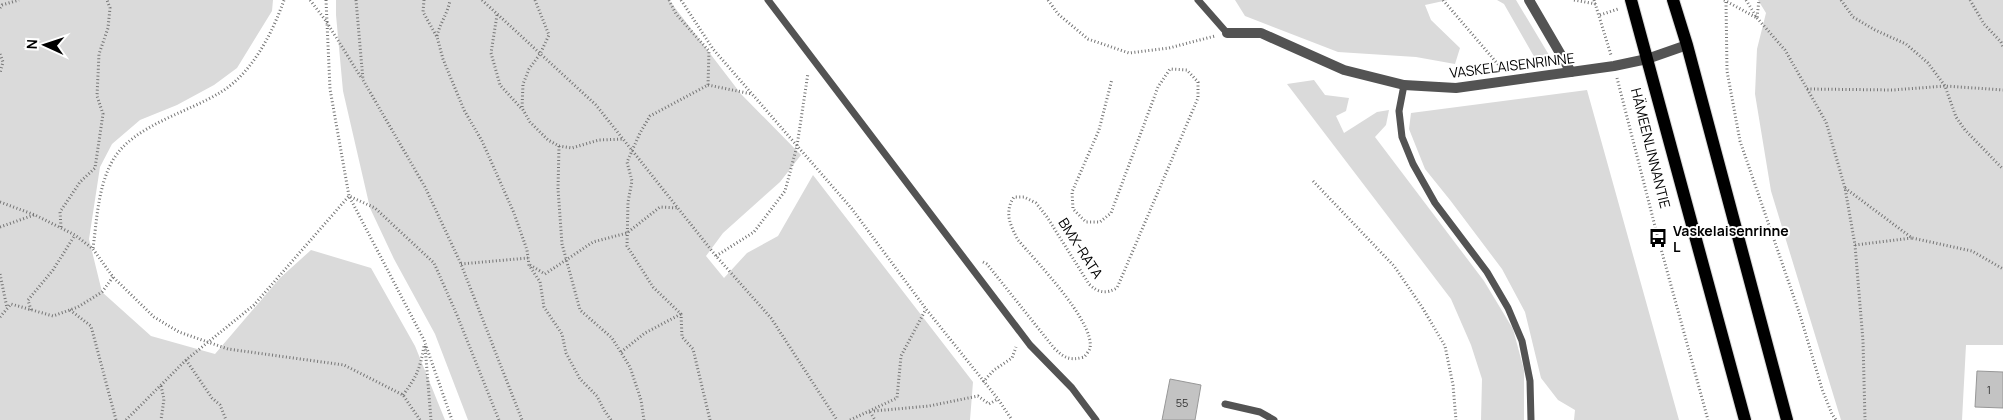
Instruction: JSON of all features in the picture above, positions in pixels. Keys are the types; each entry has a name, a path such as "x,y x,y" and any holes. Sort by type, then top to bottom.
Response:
{"main road":[{"name":"HÄMEENLINNANTIE","path":"1630,0 1745,420"},
{"path":"1672,0 1687,45 1787,420"}],"street":[{"path":"1529,0 1571,72"},
{"name":"VASKELAISENRINNE","path":"1228,33 1261,33 1344,70 1404,85 1456,88 1614,66 1647,59 1687,45"}],"lane":[{"path":"768,0 1030,345 1072,388 1096,420"},
{"path":"1198,0 1228,33"},
{"path":"1404,85 1399,111 1402,137 1413,164 1435,203 1487,272 1508,308 1522,341 1530,381 1531,420"},
{"path":"1225,404 1260,412 1274,420"}],"path":[{"path":"0,8 2,4 19,0"},
{"path":"62,227 60,212 80,182 95,168 103,114 97,96 99,54 108,28 110,8 107,0"},
{"path":"93,249 101,188 113,160 122,147 157,123 221,92 247,69 276,24 284,0"},
{"path":"310,0 326,21 363,80 425,187 461,264 522,420"},
{"path":"326,0 330,89 349,196 424,340 452,420"},
{"path":"356,0 363,80"},
{"path":"424,0 423,12 437,37 443,59 464,110 482,141 506,195 521,234 529,265 540,282 544,307 562,334 565,349 580,379 597,396 611,420"},
{"path":"437,37 439,28 448,12 450,0"},
{"path":"482,0 596,106 624,139 716,256 771,318 837,420"},
{"path":"522,108 523,84 529,69 540,54 549,34 535,0"},
{"path":"669,0 676,14 709,51 708,85"},
{"path":"680,0 713,49 852,209 926,309 998,399 1012,420"},
{"path":"1048,0 1058,14 1088,39 1129,54 1169,48 1228,33"},
{"path":"1443,0 1512,81"},
{"path":"1574,0 1596,4"},
{"name":"HÄMEENLINNANTIE","path":"1594,0 1614,66 1708,420"},
{"path":"1746,0 1757,18 1785,50 1826,122 1845,188 1855,245 1863,341 1865,420"},
{"path":"1757,18 1759,0"},
{"path":"1841,0 1852,16 1875,30 1906,44 1928,63 1945,86 1956,117 1965,130 2003,168"},
{"path":"1970,0 1984,24 2002,44"},
{"path":"1757,18 1725,1 1727,71 1740,141 1800,315 1822,389 1836,420"},
{"path":"497,15 491,54 500,85 522,108 538,132 560,146 572,148 599,140 624,139"},
{"path":"0,54 3,62 0,73"},
{"path":"716,256 754,232 784,191 797,146 810,56"},
{"name":"BMX-RATA","path":"987,264 1062,356 1073,360 1084,357 1090,348 1085,324 1072,304 1018,240 1010,223 1008,206 1014,197 1024,197 1036,203 1047,217 1089,284 1096,291 1109,293 1117,288 1198,98 1198,82 1186,70 1170,69 1158,87 1111,213 1100,222 1086,222 1073,209 1072,192 1099,130 1112,79"},
{"path":"710,420 693,349 682,338 682,314 653,287 627,246 628,202 632,181 628,162 632,149 650,116 708,85 753,95"},
{"path":"1807,89 1893,90 1945,86 2003,90"},
{"path":"560,146 559,198 562,244 580,310 612,338 630,367 641,400 644,420"},
{"path":"1313,181 1394,266 1422,307 1445,346 1453,385 1456,420"},
{"path":"1845,188 1912,238"},
{"path":"126,420 186,360 254,305 349,196"},
{"path":"349,196 375,208 434,263 499,420"},
{"path":"0,202 35,215 75,235 93,249 113,277 154,317 179,332 228,349 344,365 403,395 420,420"},
{"path":"529,265 545,274 593,242 626,233 660,207 680,208"},
{"path":"0,227 35,215"},
{"path":"32,310 28,300 53,270 75,235"},
{"path":"1855,245 1912,238 1972,251 2003,270"},
{"path":"461,264 528,258"},
{"path":"0,274 7,309"},
{"path":"0,318 11,304 53,316 70,310 102,292 113,277"},
{"path":"850,420 897,398 901,356 926,309"},
{"path":"70,310 91,326 116,420"},
{"path":"621,352 645,333 682,314"},
{"path":"983,382 994,370 1012,358 1018,328"},
{"path":"403,395 415,379 420,367 424,340"},
{"path":"424,340 431,420"},
{"path":"186,360 212,398 220,405 226,420"},
{"path":"160,386 164,399 161,420"},
{"path":"870,412 930,406 978,396 989,404 998,399"},
{"path":"870,412 875,420"}],"shaded area":[{"path":"0,0 273,0 272,11 237,68 214,85 177,105 140,120 112,144 100,167 89,239 102,292 151,336 215,354 280,278 311,250 371,268 415,346 445,420 0,420"},
{"path":"336,0 669,0 741,94 801,155 780,182 723,233 706,256 724,278 747,253 778,236 813,175 973,382 970,420 468,420 435,334 394,259 370,208 343,91"},
{"path":"1235,0 1448,0 1425,5 1431,20 1460,48 1455,64 1416,57 1338,52 1245,16"},
{"path":"1497,0 1516,0 1549,55 1536,60 1504,4"},
{"path":"1758,0 2003,0 2003,345 1966,345 1962,420 1841,420 1771,191 1755,94 1757,49 1766,13"},
{"path":"1314,80 1325,95 1349,98 1346,111 1336,116 1344,133 1377,112 1389,110 1386,125 1375,137 1484,281 1513,329 1524,370 1524,420 1481,420 1482,379 1471,345 1451,299 1287,84"},
{"path":"1587,90 1679,420 1574,420 1575,410 1558,400 1541,378 1525,312 1502,269 1425,169 1409,129 1411,113"}],"building":[{"path":"1977,371 2003,372 2003,408 1975,407"},
{"path":"1170,379 1201,385 1195,420 1162,420"}],"place":[{"name":"Vaskelaisenrinne L","path":"1658,238"}]}
